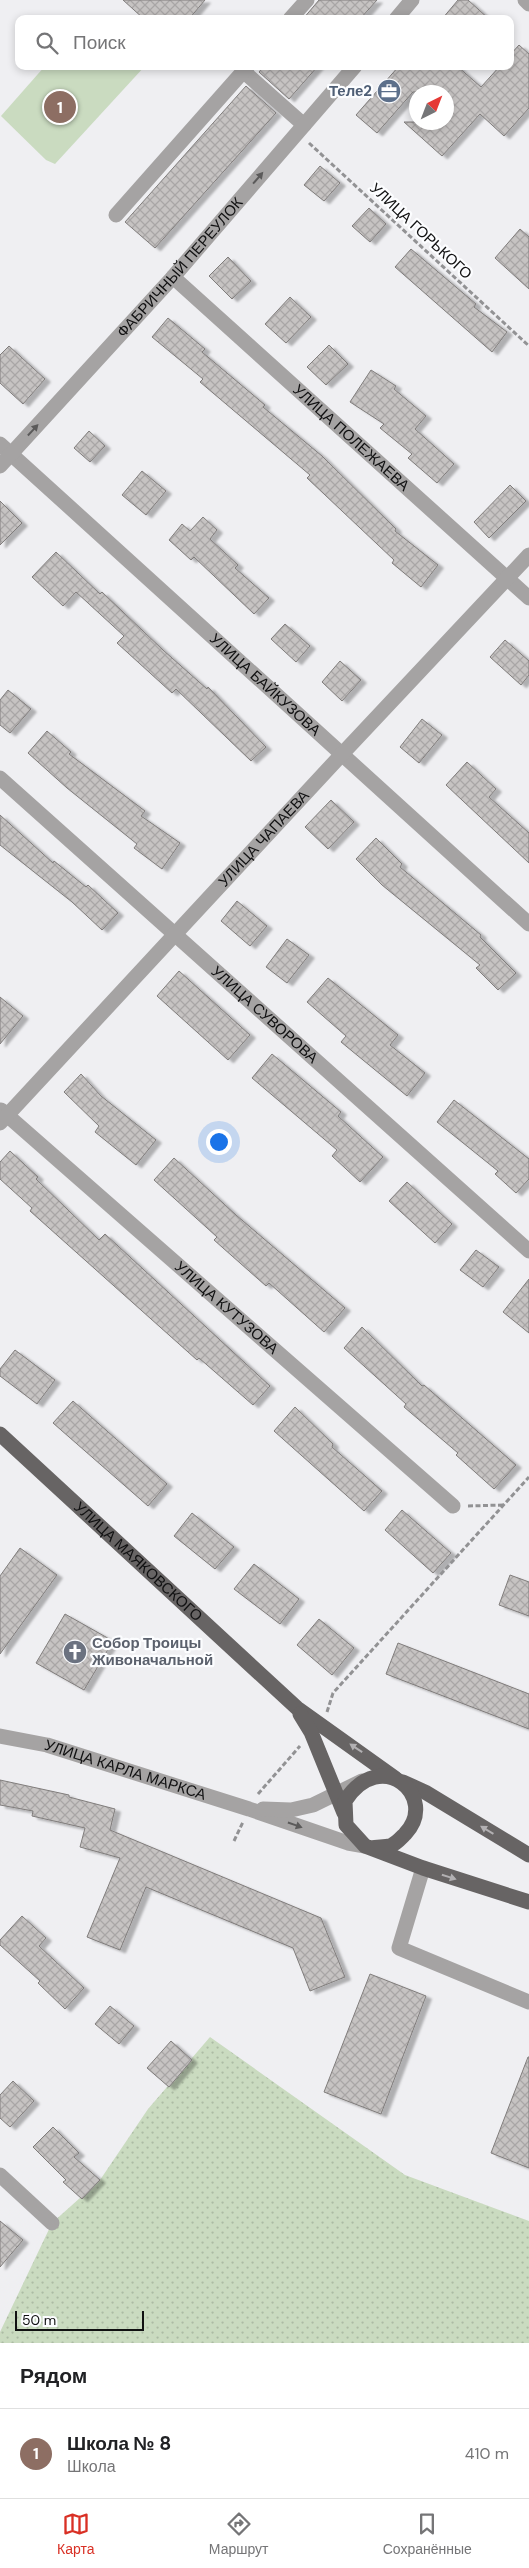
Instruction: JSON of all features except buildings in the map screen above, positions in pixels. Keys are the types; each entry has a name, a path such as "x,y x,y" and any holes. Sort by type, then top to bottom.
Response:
{"main road":[{"name":"УЛИЦА МАЯКОВСКОГО","path":"0,1434 297,1708 398,1780"},
{"name":"УЛИЦА МАЯКОВСКОГО","path":"297,1708 311,1732 344,1813"},
{"path":"398,1780 412,1794 416,1805 415,1818 411,1828 391,1846 368,1847 346,1825 345,1801 362,1781 377,1776 398,1780 425,1792 529,1855"},
{"name":"УЛИЦА КАРЛА МАРКСА","path":"368,1847 423,1868 529,1902"}],"street":[{"path":"294,15 307,0"},
{"path":"399,15 412,0"},
{"path":"525,0 529,4"},
{"path":"116,215 245,70"},
{"path":"247,70 301,129"},
{"name":"ФАБРИЧНЫЙ ПЕРЕУЛОК","path":"0,466 5,449 173,277 352,70"},
{"name":"УЛИЦА ПОЛЕЖАЕВА","path":"173,277 529,598"},
{"name":"УЛИЦА БАЙКУЗОВА","path":"5,449 343,753 529,924"},
{"name":"УЛИЦА ЧАПАЕВА","path":"2,1116 176,935 343,753 529,555"},
{"name":"УЛИЦА СУВОРОВА","path":"0,778 529,1251"},
{"name":"УЛИЦА КУТУЗОВА","path":"2,1116 453,1506"},
{"name":"УЛИЦА КАРЛА МАРКСА","path":"0,1736 47,1745 250,1808 348,1844 368,1847"},
{"name":"УЛИЦА КАРЛА МАРКСА","path":"250,1808 291,1810 313,1805 362,1781"},
{"path":"423,1868 399,1948 529,2002"},
{"path":"0,2175 52,2223"}],"path":[{"name":"УЛИЦА ГОРЬКОГО","path":"301,129 529,346"},
{"path":"327,1713 333,1693 529,1478"},
{"path":"453,1506 504,1505"},
{"path":"234,1841 250,1808 305,1740"}],"green space":[{"path":"41,70 141,70 55,164 46,160 1,116"},
{"path":"210,2037 405,2175 529,2221 529,2343 0,2343 0,2332 52,2223 100,2180 148,2109"}],"place":[{"name":"Теле2","path":"389,91"},
{"name":"Школа № 8","path":"60,107"},
{"name":"Собор Троицы Живоначальной","path":"75,1652"}]}
